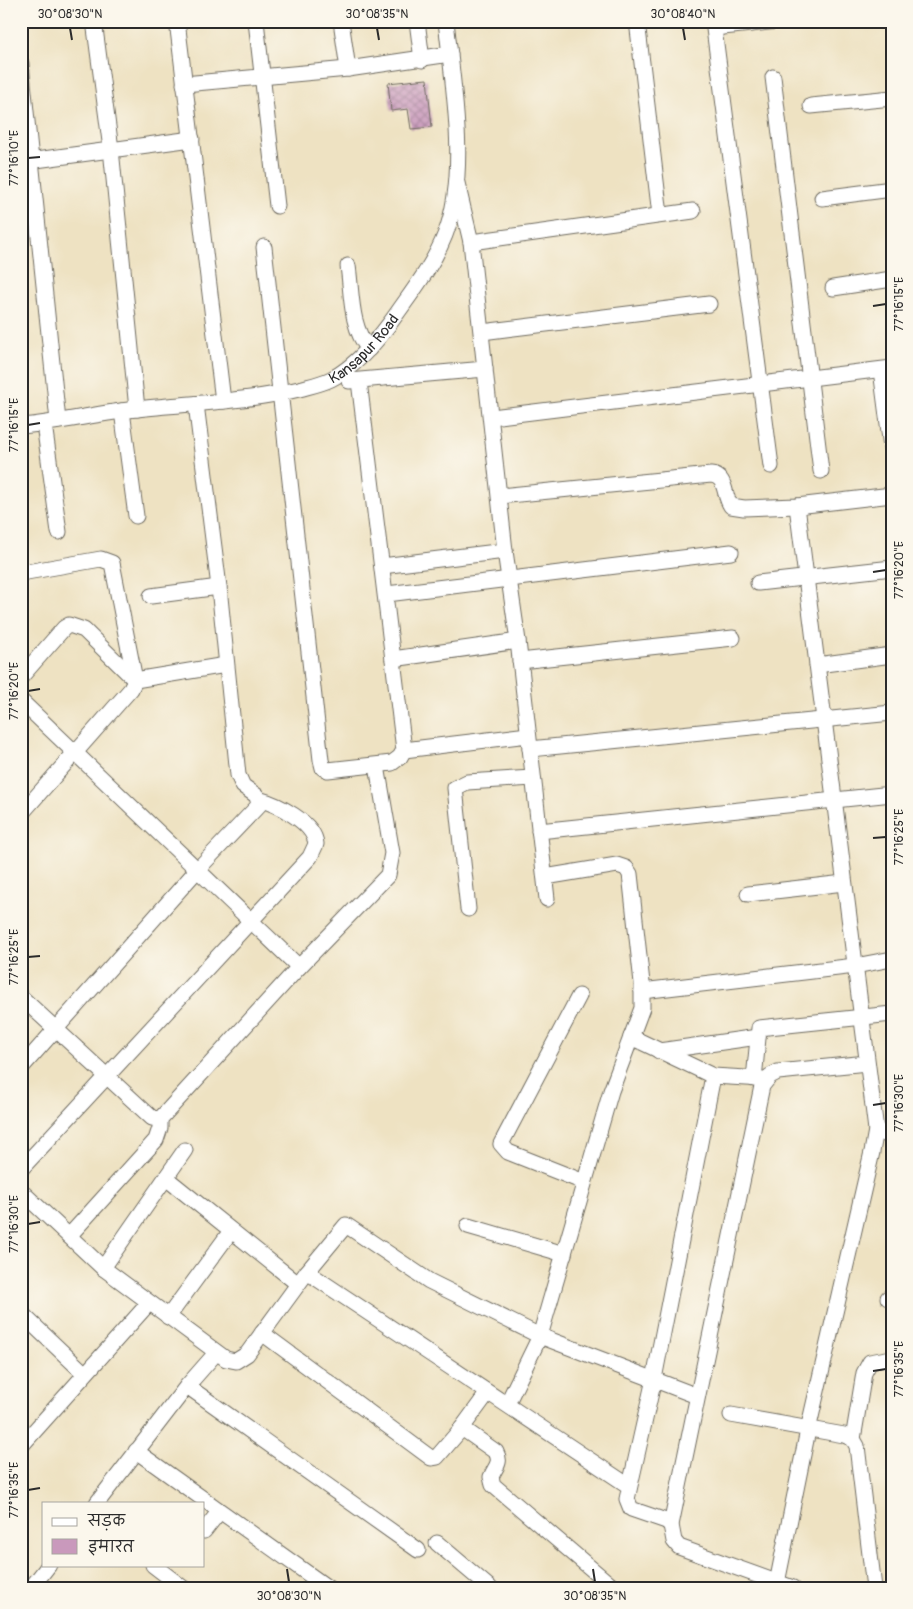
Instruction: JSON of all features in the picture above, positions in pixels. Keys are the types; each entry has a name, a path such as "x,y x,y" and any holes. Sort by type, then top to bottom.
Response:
{"street":[{"path":"94,21 111,148 136,516"},
{"path":"177,21 223,401"},
{"path":"256,21 277,206"},
{"path":"341,21 348,69"},
{"path":"417,21 422,60"},
{"name":"Kansapur Road","path":"21,426 130,410 279,394 320,383 336,376 369,349 388,326 426,272 445,235 458,183 450,54 446,21"},
{"path":"637,21 660,214"},
{"path":"770,466 761,384 713,25 778,21"},
{"path":"184,84 348,69 422,60 450,54"},
{"path":"21,63 27,162 60,532"},
{"path":"773,78 821,471"},
{"path":"811,106 892,98"},
{"path":"27,162 111,148 192,139"},
{"path":"458,183 472,242 505,551 518,641 547,899"},
{"path":"822,198 892,189"},
{"path":"472,242 660,214 694,211"},
{"path":"264,247 322,764 328,770 392,763 404,750 892,713"},
{"path":"348,266 357,328 361,340 369,349"},
{"path":"834,288 892,279"},
{"path":"482,332 709,304"},
{"path":"336,376 359,381 485,369"},
{"path":"492,417 886,369 892,456"},
{"path":"359,381 387,594 404,750"},
{"path":"21,1169 250,919 310,857 316,844 314,834 300,821 277,805 258,799 240,781 226,665 220,587 196,404"},
{"path":"500,496 715,475 722,480 727,499 732,507 797,506 892,495"},
{"path":"777,1586 808,1430 876,1130 797,506"},
{"path":"382,566 505,551"},
{"path":"387,594 730,552"},
{"path":"21,573 101,559 112,563 135,680 131,689 21,814"},
{"path":"758,583 892,568"},
{"path":"151,596 220,587"},
{"path":"21,677 64,628 74,625 84,630 135,680"},
{"path":"520,661 734,638"},
{"path":"393,659 518,641"},
{"path":"817,665 892,655"},
{"path":"135,680 226,665"},
{"path":"21,701 77,752 299,967"},
{"path":"69,1236 156,1140 160,1128 160,1120 299,967 388,874 391,869 392,845 377,766"},
{"path":"468,909 455,788 467,782 533,778"},
{"path":"539,831 892,794"},
{"path":"21,1068 198,869 257,808 258,799"},
{"path":"507,1404 540,1336 624,1052 642,1008 642,991 630,874 626,868 618,865 545,877"},
{"path":"748,894 844,883"},
{"path":"642,991 855,966 892,959"},
{"path":"579,996 501,1144 508,1152 584,1182"},
{"path":"21,997 152,1118 160,1120"},
{"path":"793,1588 777,1586 679,1547 674,1541 671,1525 762,1086 760,1079 759,1028 892,1014"},
{"path":"631,1037 713,1076 760,1079 793,1069 867,1063"},
{"path":"660,1051 758,1038"},
{"path":"671,1525 666,1521 628,1507 626,1499 654,1379 713,1076"},
{"path":"876,1130 892,1137"},
{"path":"103,1268 185,1150"},
{"path":"166,1178 231,1231 487,1394 507,1404 629,1486"},
{"path":"21,1191 103,1268 226,1359 241,1359 247,1354 303,1278 346,1225 429,1281 540,1336 697,1396"},
{"path":"468,1226 564,1254"},
{"path":"168,1317 231,1231"},
{"path":"21,1446 84,1373 149,1303"},
{"path":"21,1313 84,1373"},
{"path":"262,1333 431,1458 437,1457 462,1428 487,1394"},
{"path":"97,1502 187,1386 216,1353"},
{"path":"853,1439 864,1373 870,1362 892,1358"},
{"path":"187,1386 418,1550"},
{"path":"731,1415 844,1435 853,1439 857,1446 874,1588"},
{"path":"462,1428 496,1452 499,1457 498,1464 491,1477 493,1485 614,1588"},
{"path":"136,1450 219,1512 328,1588"},
{"path":"205,1530 219,1512"},
{"path":"438,1543 490,1588"},
{"path":"34,1587 47,1566"},
{"path":"156,1566 173,1571 183,1588"}],"building":[{"path":"427,79 432,127 411,129 408,109 391,111 388,83"}]}
